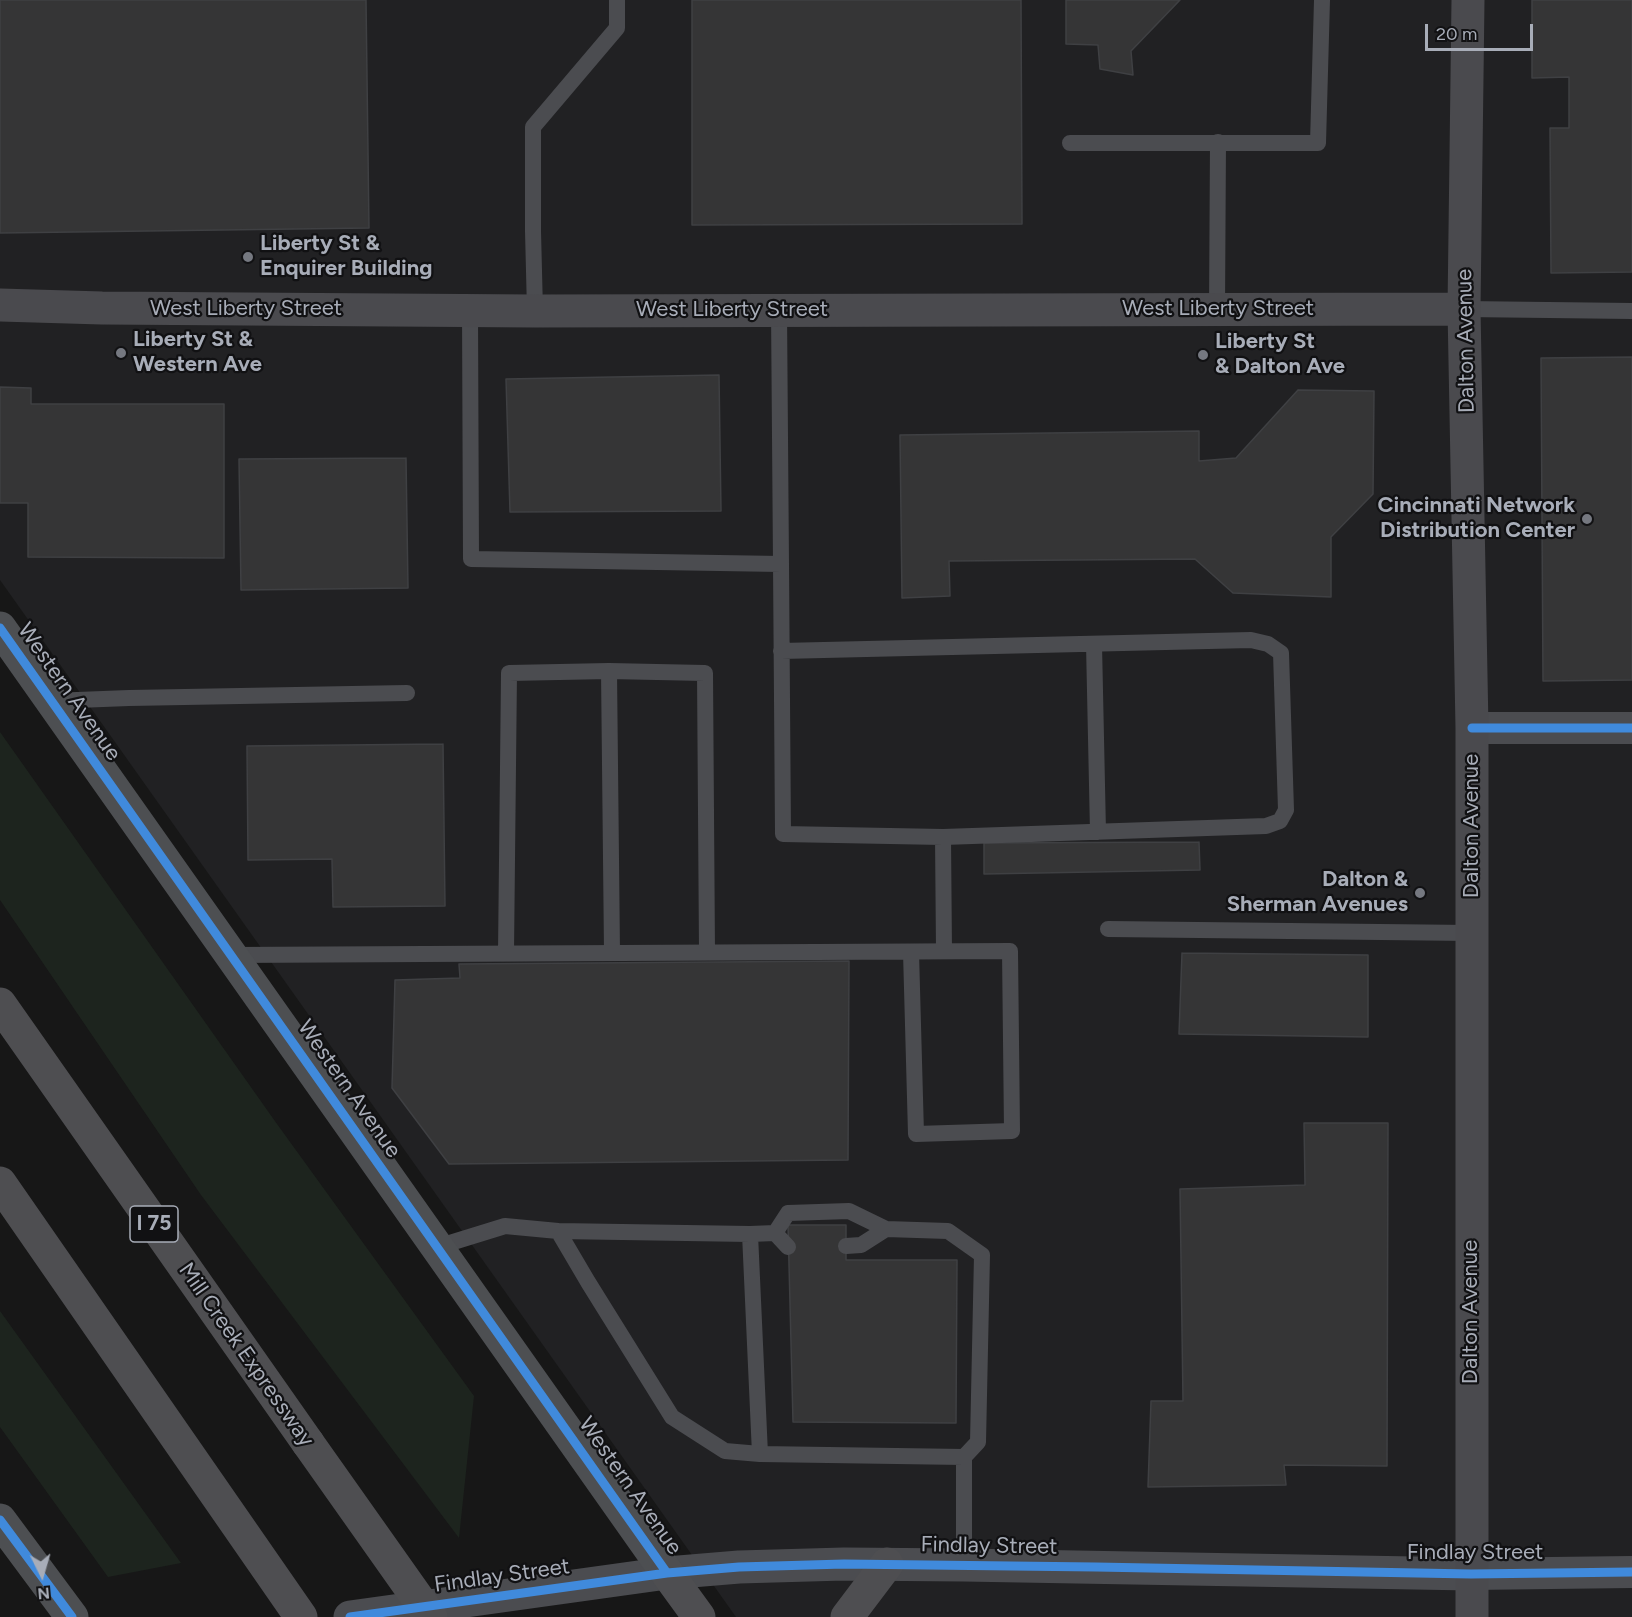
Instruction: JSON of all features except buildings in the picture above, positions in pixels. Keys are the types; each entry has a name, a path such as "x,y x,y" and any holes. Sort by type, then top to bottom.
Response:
{"highway":[{"name":"Mill Creek Expressway","path":"0,1005 431,1617"},
{"path":"0,1183 301,1617"},
{"path":"847,1617 887,1564"},
{"path":"667,1573 699,1617"}],"main road":[{"name":"Dalton Avenue","path":"1468,0 1464,309 1472,728 1472,1617"},
{"name":"West Liberty Street","path":"0,305 470,311 1464,309"},
{"name":"Western Avenue","path":"0,628 667,1573"},
{"path":"0,1520 72,1617"}],"street":[{"path":"1472,728 1632,728"},
{"name":"Findlay Street","path":"350,1617 667,1573 750,1567 887,1564 1471,1574 1632,1572"}],"lane":[{"path":"535,311 533,127 617,28 617,0"},
{"path":"1070,143 1318,143 1322,0"},
{"path":"1217,309 1218,142"},
{"path":"1464,309 1632,311"},
{"path":"779,310 781,651 783,834 943,837 1266,826 1280,821 1286,810 1281,653 1268,644 1251,640 781,651"},
{"path":"470,311 471,560 781,564"},
{"path":"1094,644 1098,832"},
{"path":"609,671 612,952"},
{"path":"506,953 509,673 609,671 705,673 707,952"},
{"path":"51,701 141,697 407,693"},
{"path":"943,837 944,951"},
{"path":"1108,930 1472,933"},
{"path":"230,955 612,952 911,951 1010,951 1012,1131 916,1134 911,951"},
{"path":"775,1233 788,1213 849,1211 886,1229 948,1231 982,1255 978,1442 964,1457 964,1565"},
{"path":"437,1247 505,1226 558,1231 775,1233 788,1247"},
{"path":"846,1246 861,1245 886,1229"},
{"path":"558,1231 672,1417 725,1451 760,1454 964,1457"},
{"path":"750,1234 760,1454"}],"shaded area":[{"path":"0,0 1632,0 1632,1617 736,1617 0,580"},
{"path":"0,732 277,1124 474,1396 459,1538 201,1195 0,900"},
{"path":"0,1311 181,1563 108,1577 0,1427"}],"cycle path":[{"path":"0,628 667,1573"},
{"path":"1472,728 1632,728"},
{"path":"0,1520 72,1617"},
{"path":"350,1617 667,1573 739,1567 844,1564 1471,1574 1632,1572"}],"place":[{"name":"Liberty St & Enquirer Building","path":"248,257"},
{"name":"Liberty St & Western Ave","path":"121,353"},
{"name":"Liberty St & Dalton Ave","path":"1203,355"},
{"name":"Cincinnati Network Distribution Center","path":"1587,519"},
{"name":"Dalton & Sherman Avenues","path":"1420,893"}]}
